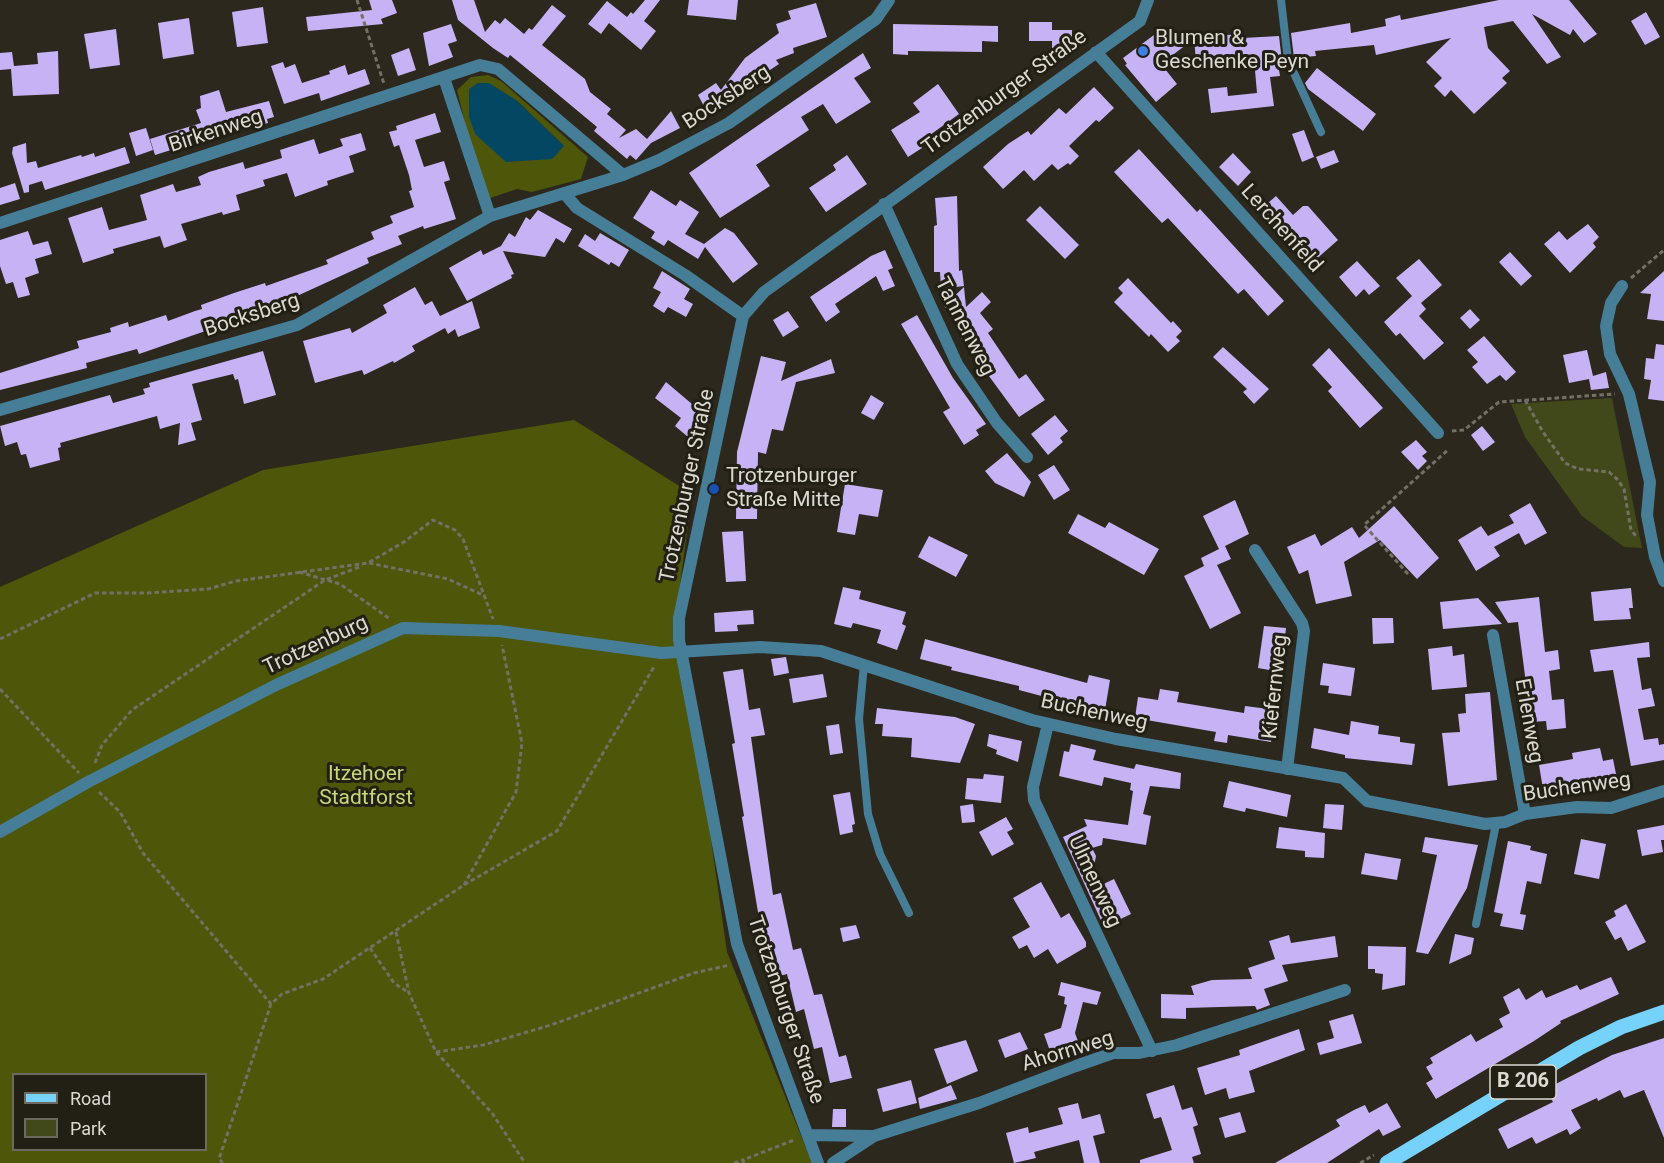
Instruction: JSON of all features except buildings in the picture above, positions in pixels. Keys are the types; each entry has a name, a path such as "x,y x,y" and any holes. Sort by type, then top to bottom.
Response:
{"main road":[{"name":"B 206","path":"1388,1163 1579,1048 1621,1028 1664,1012"}],"street":[{"name":"Bocksberg","path":"0,410 310,320 490,216 622,175 680,150 729,123 876,19 889,0"},
{"name":"Trotzenburger Straße","path":"818,1163 736,944 680,650 679,618 743,316 764,292 1140,21 1148,0"},
{"name":"Lerchenfeld","path":"1096,51 1438,433"},
{"name":"Birkenweg","path":"0,223 480,65 498,69 622,175"},
{"path":"444,78 490,216"},
{"path":"565,194 577,208 685,275 743,316"},
{"name":"Tannenweg","path":"884,204 957,364 997,423 1027,457"},
{"path":"1622,286 1611,303 1606,326 1610,354 1629,394 1650,482 1647,515 1651,542 1664,581"},
{"name":"Kiefernweg","path":"1255,550 1302,623 1304,631 1287,769"},
{"name":"Trotzenburg","path":"0,832 88,782 276,685 403,628 499,631 661,653 680,650"},
{"name":"Erlenweg","path":"1493,635 1525,814"},
{"name":"Buchenweg","path":"680,650 782,647 821,651 994,709 1048,724 1116,739 1343,778 1367,801 1471,822 1496,824 1525,814 1577,807 1611,808 1664,791"},
{"name":"Ulmenweg","path":"1048,724 1033,787 1034,800 1152,1051"},
{"name":"Ahornweg","path":"833,1163 873,1136 979,1103 1113,1053 1152,1051 1345,990"},
{"name":"Ahornweg","path":"808,1135 873,1136"}],"lane":[{"path":"1281,0 1288,60 1321,132"},
{"path":"864,664 859,719 868,814 880,854 909,913"},
{"path":"1476,924 1496,824"}],"path":[{"path":"357,0 388,97"},
{"path":"1622,286 1664,250"},
{"path":"1438,433 1464,430 1499,402 1629,394"},
{"path":"1525,400 1543,432 1565,463 1578,469 1609,472 1618,480 1624,489 1631,530 1640,539 1651,542"},
{"path":"1408,574 1364,525 1449,448"},
{"path":"88,782 102,745 132,710 325,579 368,563 404,542 433,520 455,531 463,539 483,596 499,631 522,743 517,782 511,801 465,885"},
{"path":"0,639 95,593 147,593 208,588 236,581 368,563 447,579 483,596"},
{"path":"297,572 340,584 403,628"},
{"path":"220,1162 270,1004 282,994 323,979 465,885 557,831 646,685 661,653"},
{"path":"0,689 88,782 120,812 143,853 270,1004"},
{"path":"396,932 409,993 436,1052 492,1113 525,1163"},
{"path":"370,948 394,983 409,993"},
{"path":"436,1052 483,1045 550,1025 694,973 743,962"},
{"path":"734,1163 808,1135"}],"green space":[{"path":"488,75 501,81 588,157 581,179 532,192 517,189 490,198 468,136 457,90 471,77","holes":["469,90 516,100 564,146 470,100"]},
{"path":"1612,398 1642,548 1624,547 1582,516 1525,437 1511,404"},
{"name":"Itzehoer Stadtforst","path":"574,420 692,494 674,630 703,784 727,952 812,1163 0,1163 0,587 263,470"}],"water":[{"path":"478,83 489,83 516,100 564,146 552,159 506,162 475,134 469,117 469,89"}],"place":[{"name":"Blumen & Geschenke Peyn","path":"1143,51"},
{"name":"Trotzenburger Straße Mitte","path":"714,489"}]}
